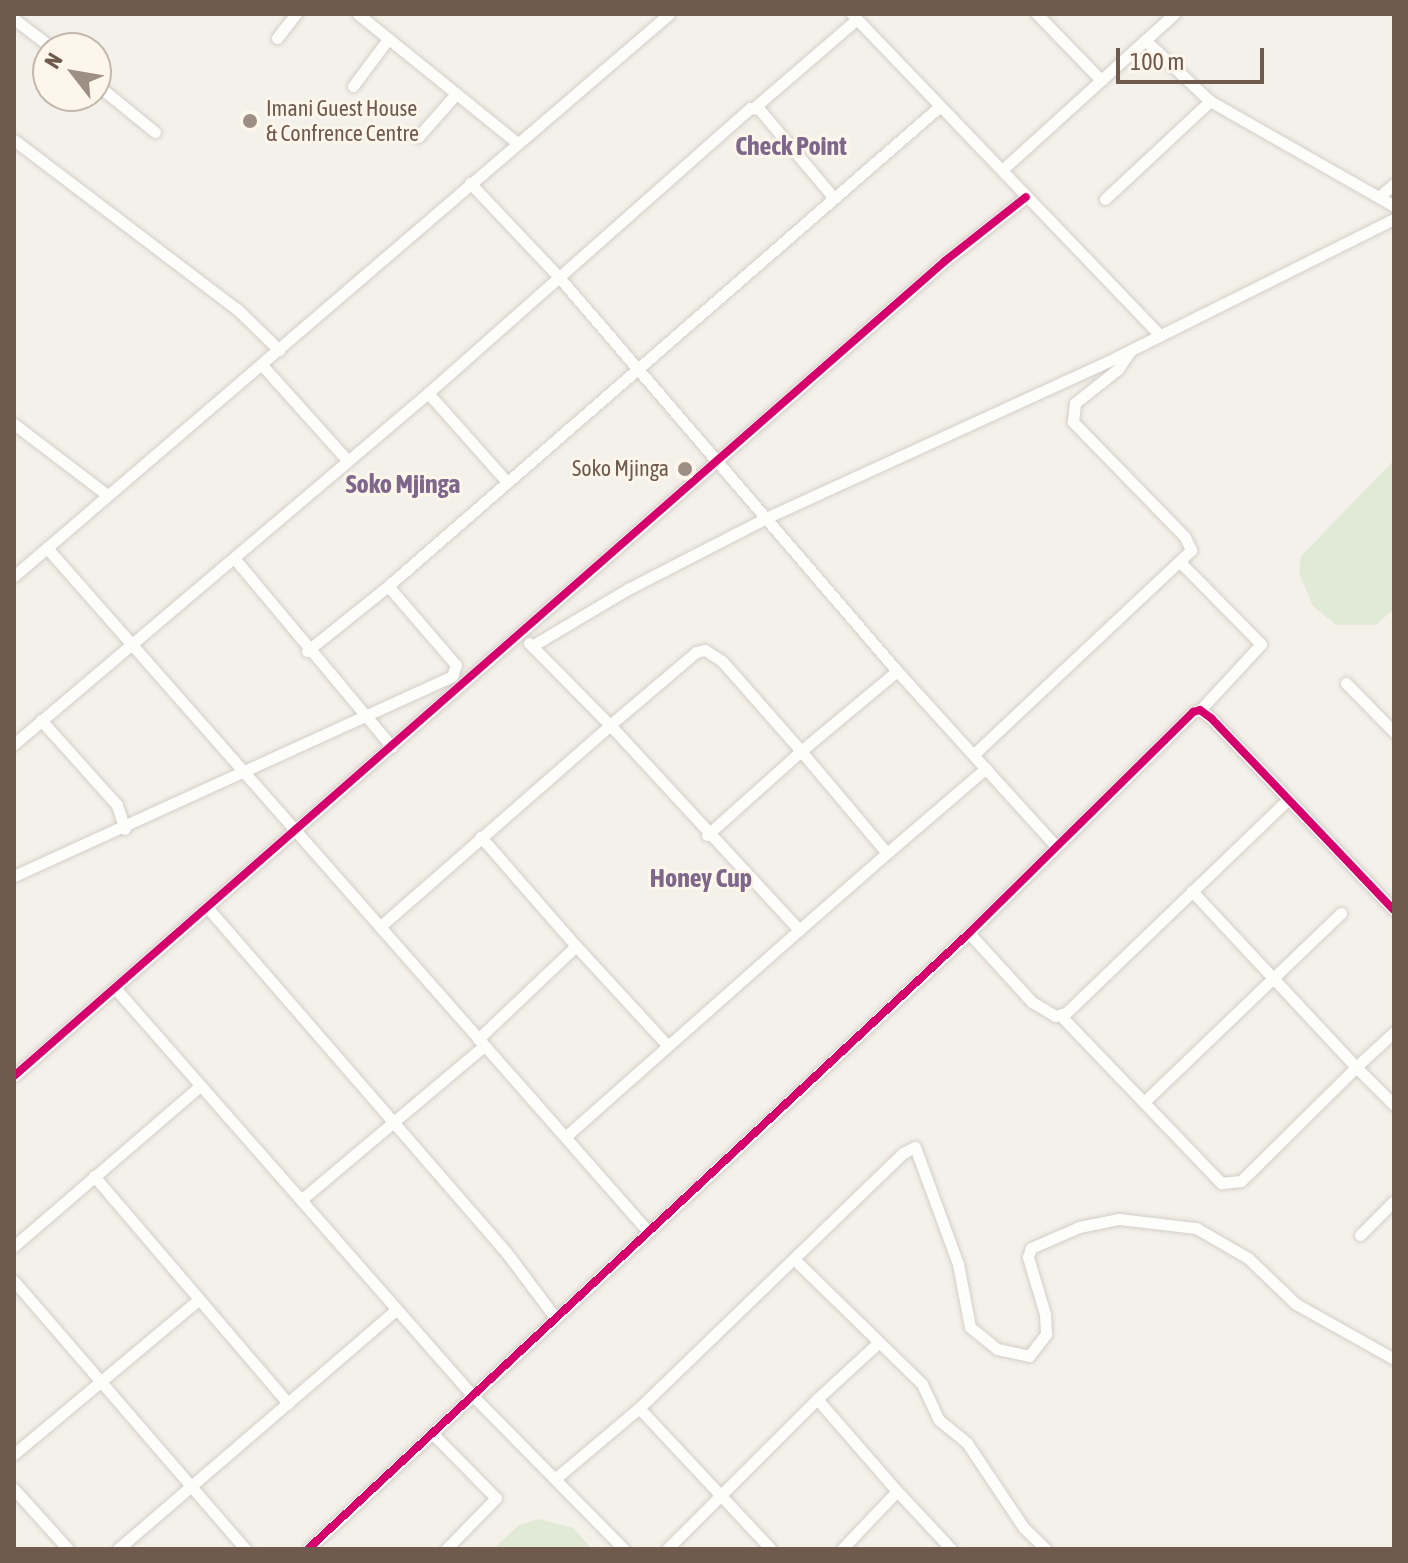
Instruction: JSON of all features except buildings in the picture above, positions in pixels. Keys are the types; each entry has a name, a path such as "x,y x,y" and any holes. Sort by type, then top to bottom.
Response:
{"street":[{"path":"277,38 296,14"},
{"path":"358,14 516,142"},
{"path":"1037,14 1101,80"},
{"path":"1002,170 1174,14"},
{"path":"14,576 667,15"},
{"path":"14,744 428,393 558,276 756,106 854,16 1160,335"},
{"path":"14,19 32,33"},
{"path":"353,86 388,39"},
{"path":"1145,40 1210,101 1381,195 1394,206"},
{"path":"418,137 455,95"},
{"path":"112,97 155,132"},
{"path":"1105,199 1210,101"},
{"path":"756,106 833,197"},
{"path":"307,651 388,586 939,107"},
{"path":"14,140 212,289 279,350"},
{"path":"470,183 558,276 897,671 1055,845"},
{"path":"1381,195 1394,184"},
{"path":"14,1076 521,636 717,459 1026,197"},
{"path":"532,646 628,589 766,518 1131,350 1394,219"},
{"path":"974,754 1181,563 1191,550 1185,537 1073,422 1075,403 1118,369 1131,350"},
{"path":"261,364 348,461"},
{"path":"428,393 506,481"},
{"path":"14,424 106,494"},
{"path":"47,548 383,924 481,1042 646,1229"},
{"path":"234,558 307,651 392,747"},
{"path":"308,1549 646,1229 969,933 1055,845 1200,710 1261,644 1181,563"},
{"path":"14,876 125,829 363,713 452,676 456,665 388,586"},
{"path":"521,636 610,725 707,835 799,930"},
{"path":"383,924 688,657 705,650 722,661 887,853"},
{"path":"707,835 897,671"},
{"path":"1346,683 1394,732"},
{"path":"1200,710 1394,910"},
{"path":"41,720 117,805 125,829"},
{"path":"566,1136 666,1044 986,768"},
{"path":"1060,1015 1286,801"},
{"path":"481,837 666,1044"},
{"path":"1192,891 1394,1105"},
{"path":"207,907 506,1252 554,1316"},
{"path":"1144,1102 1341,913"},
{"path":"969,933 1032,1002 1060,1015 1221,1183 1234,1186 1394,1032"},
{"path":"301,1200 481,1042 576,946"},
{"path":"115,988 472,1395 624,1549"},
{"path":"14,1246 200,1086"},
{"path":"556,1478 639,1408 796,1261 903,1153 915,1147 958,1264 970,1327 997,1349 1029,1356 1043,1344 1045,1314 1028,1257 1031,1248 1079,1227 1119,1219 1196,1228 1248,1258 1296,1304 1394,1359"},
{"path":"94,1176 288,1403"},
{"path":"1360,1235 1394,1201"},
{"path":"796,1261 922,1384 939,1420 967,1443 1024,1528 1046,1549"},
{"path":"14,1281 245,1549"},
{"path":"14,1454 198,1300"},
{"path":"118,1549 396,1310"},
{"path":"667,1549 724,1497 817,1399 879,1342"},
{"path":"817,1399 951,1549"},
{"path":"639,1408 771,1549"},
{"path":"432,1433 496,1498 446,1549"},
{"path":"14,1489 68,1549"},
{"path":"842,1549 897,1491"}],"green space":[{"path":"1394,460 1394,609 1376,625 1336,625 1313,606 1299,573 1301,556"},
{"path":"539,1519 573,1528 592,1549 493,1549 519,1525"}],"cycle path":[{"path":"14,1076 945,261 1026,197"},
{"path":"308,1549 969,933 1193,712 1200,710 1211,718 1394,910"}],"place":[{"name":"Imani Guest House & Confrence Centre","path":"250,121"},
{"name":"Soko Mjinga","path":"685,469"}],"district":[{"name":"Check Point","path":"791,147"},
{"name":"Soko Mjinga","path":"403,485"},
{"name":"Honey Cup","path":"701,879"}]}
